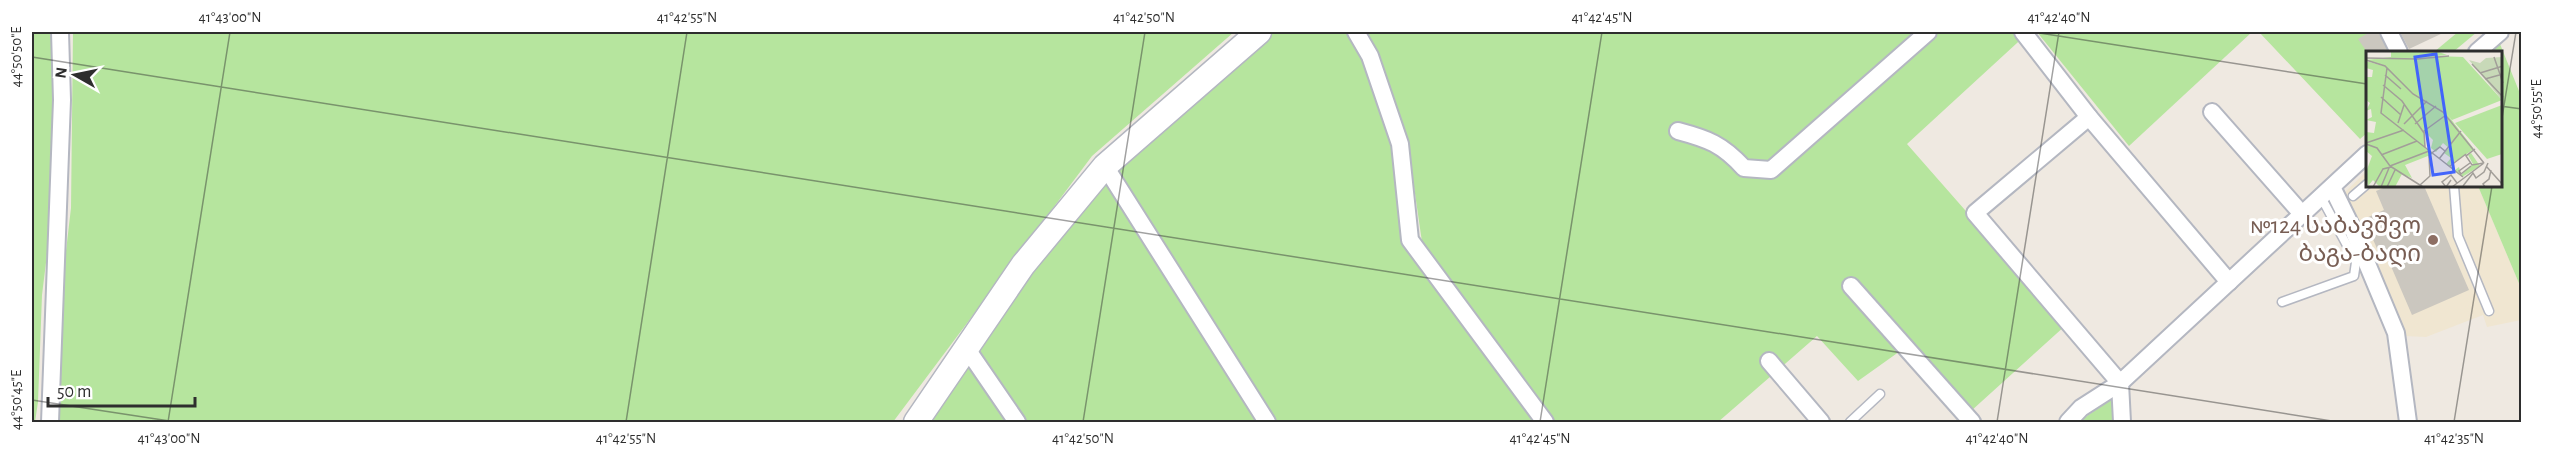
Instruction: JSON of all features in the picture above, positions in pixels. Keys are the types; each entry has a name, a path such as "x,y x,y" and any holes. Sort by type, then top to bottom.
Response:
{"street":[{"path":"50,423 62,112 60,32"},
{"path":"916,423 1023,265 1105,166 1259,32"},
{"path":"1356,32 1370,56 1400,144 1410,240 1545,423"},
{"path":"1678,131 1705,138 1727,149 1744,168 1771,170 1928,32"},
{"path":"2023,32 2089,117 2229,282"},
{"path":"2389,32 2398,51"},
{"path":"2478,51 2500,32"},
{"path":"2212,112 2302,214"},
{"path":"2089,117 1975,213 2120,382 2122,423"},
{"path":"2068,423 2081,408 2120,382 2366,155"},
{"path":"1105,166 1267,423"},
{"path":"2326,192 2354,230 2396,333 2408,423"},
{"path":"1851,286 1971,423"},
{"path":"967,349 1017,423"},
{"path":"1769,361 1821,423"}],"lane":[{"path":"2353,196 2366,185"},
{"path":"2454,188 2458,236 2489,311"},
{"path":"2283,302 2354,276 2356,262 2326,192"},
{"path":"1850,423 1881,394"}],"shaded area":[{"name":"№124 საბავშვო ბაგა-ბაღი","path":"2366,172 2366,188 2479,188 2521,288 2521,320 2487,327 2483,315 2426,337 2404,336 2345,192"}],"green space":[{"path":"32,32 52,32 53,206 42,295 38,402 35,422 32,422"},
{"path":"73,32 1234,32 1092,156 893,422 46,422 71,208"},
{"path":"1259,32 1356,32 1400,144 1410,240 1545,422 916,422 1105,166"},
{"path":"1364,32 2029,32 1907,144 2066,325 1971,411 1910,344 1858,381 1817,336 1718,422 1554,422 1422,242 1410,159 1403,133"},
{"path":"2037,32 2252,32 2129,146"},
{"path":"2259,32 2392,32 2402,51 2366,51 2366,134 2360,139"},
{"path":"2458,32 2477,32 2454,51 2435,51"},
{"path":"2498,39 2521,96 2521,288 2479,188 2502,188 2502,51 2486,51"},
{"path":"2112,399 2115,422 2078,422"}],"building":[{"path":"2370,32 2379,32 2388,51 2366,51 2358,39"},
{"path":"2400,32 2445,32 2409,49"},
{"path":"2383,188 2425,188 2469,290 2412,315 2384,250 2379,253 2364,219 2384,210 2376,191"}],"place":[{"name":"№124 საბავშვო ბაგა-ბაღი","path":"2433,240"}]}
